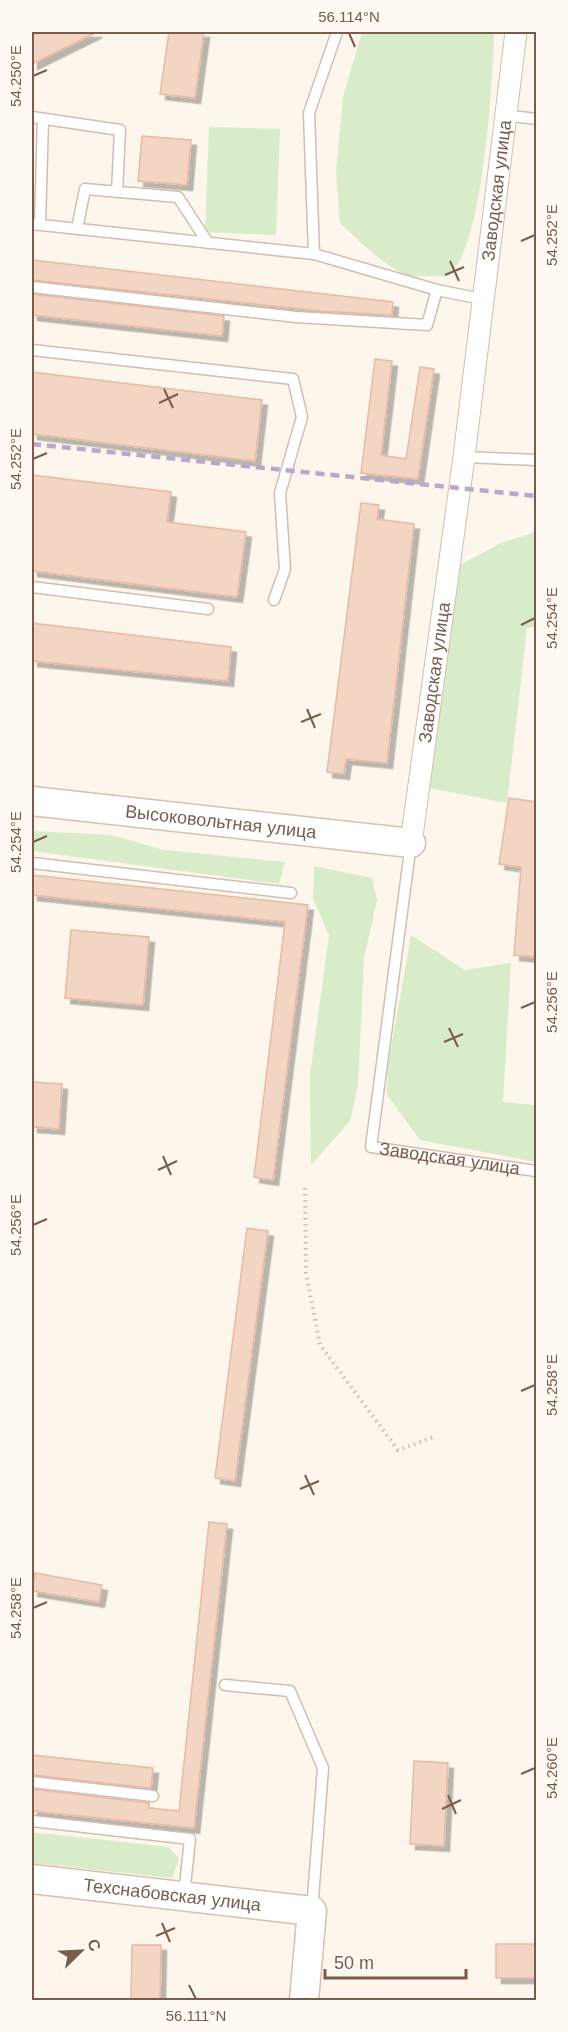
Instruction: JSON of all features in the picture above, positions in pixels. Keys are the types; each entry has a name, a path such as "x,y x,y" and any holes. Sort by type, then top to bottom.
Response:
{"street":[{"name":"Заводская улица","path":"411,843 464,457 504,115 516,32"},
{"name":"Высоковольтная улица","path":"32,801 411,843"},
{"name":"Техснабовская улица","path":"32,1879 312,1911"},
{"path":"304,2001 312,1911"}],"lane":[{"path":"314,254 309,113 337,32"},
{"path":"504,115 537,118"},
{"path":"32,117 120,130 117,192"},
{"path":"43,120 36,224 314,254 437,290 482,299"},
{"path":"76,229 86,189 178,196 208,243"},
{"path":"32,287 296,317 427,325 437,290"},
{"path":"32,350 293,379 302,417 280,493 285,569 274,600"},
{"path":"464,457 537,460"},
{"path":"32,587 208,609"},
{"name":"Заводская улица","path":"411,843 371,1147 537,1171"},
{"path":"32,863 291,893"},
{"path":"225,1684 290,1691 323,1768 312,1911"},
{"path":"32,1782 153,1796"},
{"path":"32,1821 190,1839 184,1896"}],"path":[{"path":"305,1188 306,1273 320,1346 398,1449 434,1437"}],"green space":[{"path":"362,32 494,32 488,122 478,202 459,262 445,276 410,276 401,273 373,253 340,223 336,173 343,97"},
{"path":"209,127 280,129 276,235 205,232"},
{"path":"536,532 536,627 527,628 507,803 429,788 458,566 501,543"},
{"path":"32,831 111,835 164,850 285,862 279,884 32,851"},
{"path":"314,866 372,878 377,900 364,959 358,1086 350,1121 311,1165 310,1075 329,935 313,899"},
{"path":"411,935 465,970 511,963 503,1102 536,1105 536,1162 420,1140 387,1095 388,1065"},
{"path":"32,1832 169,1847 179,1859 172,1878 32,1863"}],"building":[{"path":"32,32 97,32 32,64"},
{"path":"169,32 204,32 195,98 160,94"},
{"path":"142,136 191,140 187,185 138,181"},
{"path":"32,260 393,302 392,315 320,311 32,280"},
{"path":"32,294 224,316 222,336 32,315"},
{"path":"375,359 392,361 381,455 406,459 420,367 434,369 418,479 361,473"},
{"path":"32,372 262,400 255,461 32,434"},
{"path":"32,475 171,492 167,522 246,532 237,597 32,571"},
{"path":"361,503 379,505 377,519 414,524 387,763 346,759 344,774 327,772"},
{"path":"32,623 231,647 228,681 32,661"},
{"path":"509,798 537,802 537,939 534,957 514,955 521,867 499,864"},
{"path":"32,875 308,905 273,1180 254,1177 285,922 32,895"},
{"path":"71,930 149,937 143,1005 65,998"},
{"path":"32,1082 62,1084 59,1129 32,1127"},
{"path":"247,1228 268,1231 235,1481 215,1478"},
{"path":"209,1522 227,1524 194,1828 32,1811 32,1789 149,1803 149,1808 179,1811"},
{"path":"35,1573 102,1585 99,1602 32,1591"},
{"path":"32,1755 153,1768 151,1788 32,1775"},
{"path":"414,1761 448,1763 444,1846 410,1844"},
{"path":"496,1944 537,1944 537,1978 496,1978"},
{"path":"132,1945 161,1945 160,2001 131,2001"}],"railway":[{"path":"32,444 536,496"}]}
